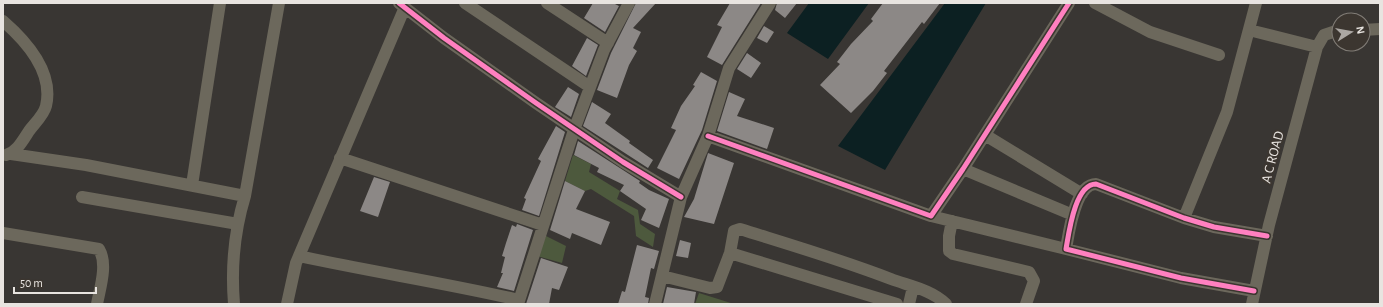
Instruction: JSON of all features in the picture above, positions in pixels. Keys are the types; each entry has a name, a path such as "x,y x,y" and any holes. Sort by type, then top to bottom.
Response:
{"street":[{"path":"192,186 220,3"},
{"path":"234,304 232,274 238,224 245,196 279,3"},
{"path":"465,3 590,87"},
{"path":"547,3 608,43"},
{"path":"299,256 373,272 439,282 518,302 574,130 608,43 629,3"},
{"path":"655,304 681,197 708,136 729,68 770,3"},
{"path":"931,216 963,169 1069,3"},
{"path":"1095,3 1150,32 1219,55"},
{"path":"1184,218 1227,112 1256,3"},
{"path":"287,304 299,256 402,5 444,38 574,130 681,197"},
{"path":"3,21 32,51 42,70 47,92 46,106 43,113 7,155"},
{"path":"1249,30 1317,47"},
{"name":"A C ROAD","path":"1252,304 1267,236 1317,47 1324,35 1331,33"},
{"path":"985,135 1082,194"},
{"path":"708,136 931,216 1181,278 1254,291"},
{"path":"7,155 86,165 245,196"},
{"path":"340,158 543,225"},
{"path":"963,169 1073,215"},
{"path":"1066,249 1073,215 1082,194 1087,186 1091,184 1100,185 1184,218 1214,227 1267,236"},
{"path":"82,197 238,224"},
{"path":"952,221 948,244 949,251 953,254 1030,272 1034,281 1026,304"},
{"path":"662,276 710,288 717,287 730,253 734,231 740,230 823,254 913,287 942,302"},
{"path":"3,233 98,249 103,267 97,304"},
{"path":"730,253 897,304"},
{"path":"909,304 913,287"}],"green space":[{"path":"573,155 591,164 589,172 620,191 617,199 638,210 640,224 655,234 653,247 636,236 634,216 591,189 585,191 565,181"},
{"path":"546,236 566,246 562,263 537,256"},
{"path":"699,293 734,304 695,304"}],"water":[{"path":"809,3 869,3 828,59 787,33"},
{"path":"945,3 986,3 885,170 838,146"}],"building":[{"path":"593,3 613,3 619,6 605,32 584,18"},
{"path":"636,3 656,3 633,28 641,32 633,48 637,51 629,65 617,98 597,90 611,53"},
{"path":"730,3 761,3 722,65 707,57 722,27 717,25"},
{"path":"777,3 797,3 785,18 775,10"},
{"path":"883,3 940,3 924,24 922,22 884,71 887,73 873,91 851,113 820,85 840,64 837,62 851,44 873,21 871,19"},
{"path":"764,26 774,32 767,43 757,38"},
{"path":"587,38 598,45 586,76 572,66"},
{"path":"747,53 761,63 751,78 737,69"},
{"path":"701,72 717,81 702,130 679,179 657,168 676,130 671,128 681,106 695,86 693,85"},
{"path":"568,87 579,94 571,117 555,107"},
{"path":"729,92 745,99 737,116 774,128 767,149 717,131"},
{"path":"592,102 611,114 605,123 653,160 648,168 583,126"},
{"path":"556,126 565,132 539,216 522,210 526,199 524,198 541,161 538,159"},
{"path":"578,141 640,181 639,183 649,190 669,199 659,228 641,220 646,209 620,191 624,185 597,172 599,168 574,155"},
{"path":"708,153 734,163 714,224 684,217 694,199"},
{"path":"374,177 390,182 378,217 360,211"},
{"path":"565,181 585,191 576,209 610,222 601,245 572,233 570,239 550,230"},
{"path":"517,224 533,230 514,291 497,287 503,273 501,273 505,257 502,256 506,243 512,225 516,227"},
{"path":"680,240 691,243 688,258 676,256"},
{"path":"637,245 659,251 654,269 651,268 645,297 649,298 648,304 618,304 622,291 625,292"},
{"path":"541,258 568,267 559,290 552,288 549,304 526,304"},
{"path":"667,287 696,292 694,304 663,304"}],"cycle path":[{"path":"399,3 444,38 536,103 623,162 681,197"},
{"path":"708,136 931,216 963,169 1069,3"},
{"path":"1254,291 1181,278 1066,249 1071,221 1078,200 1083,192 1089,186 1096,184 1184,218 1214,227 1267,236"}]}
